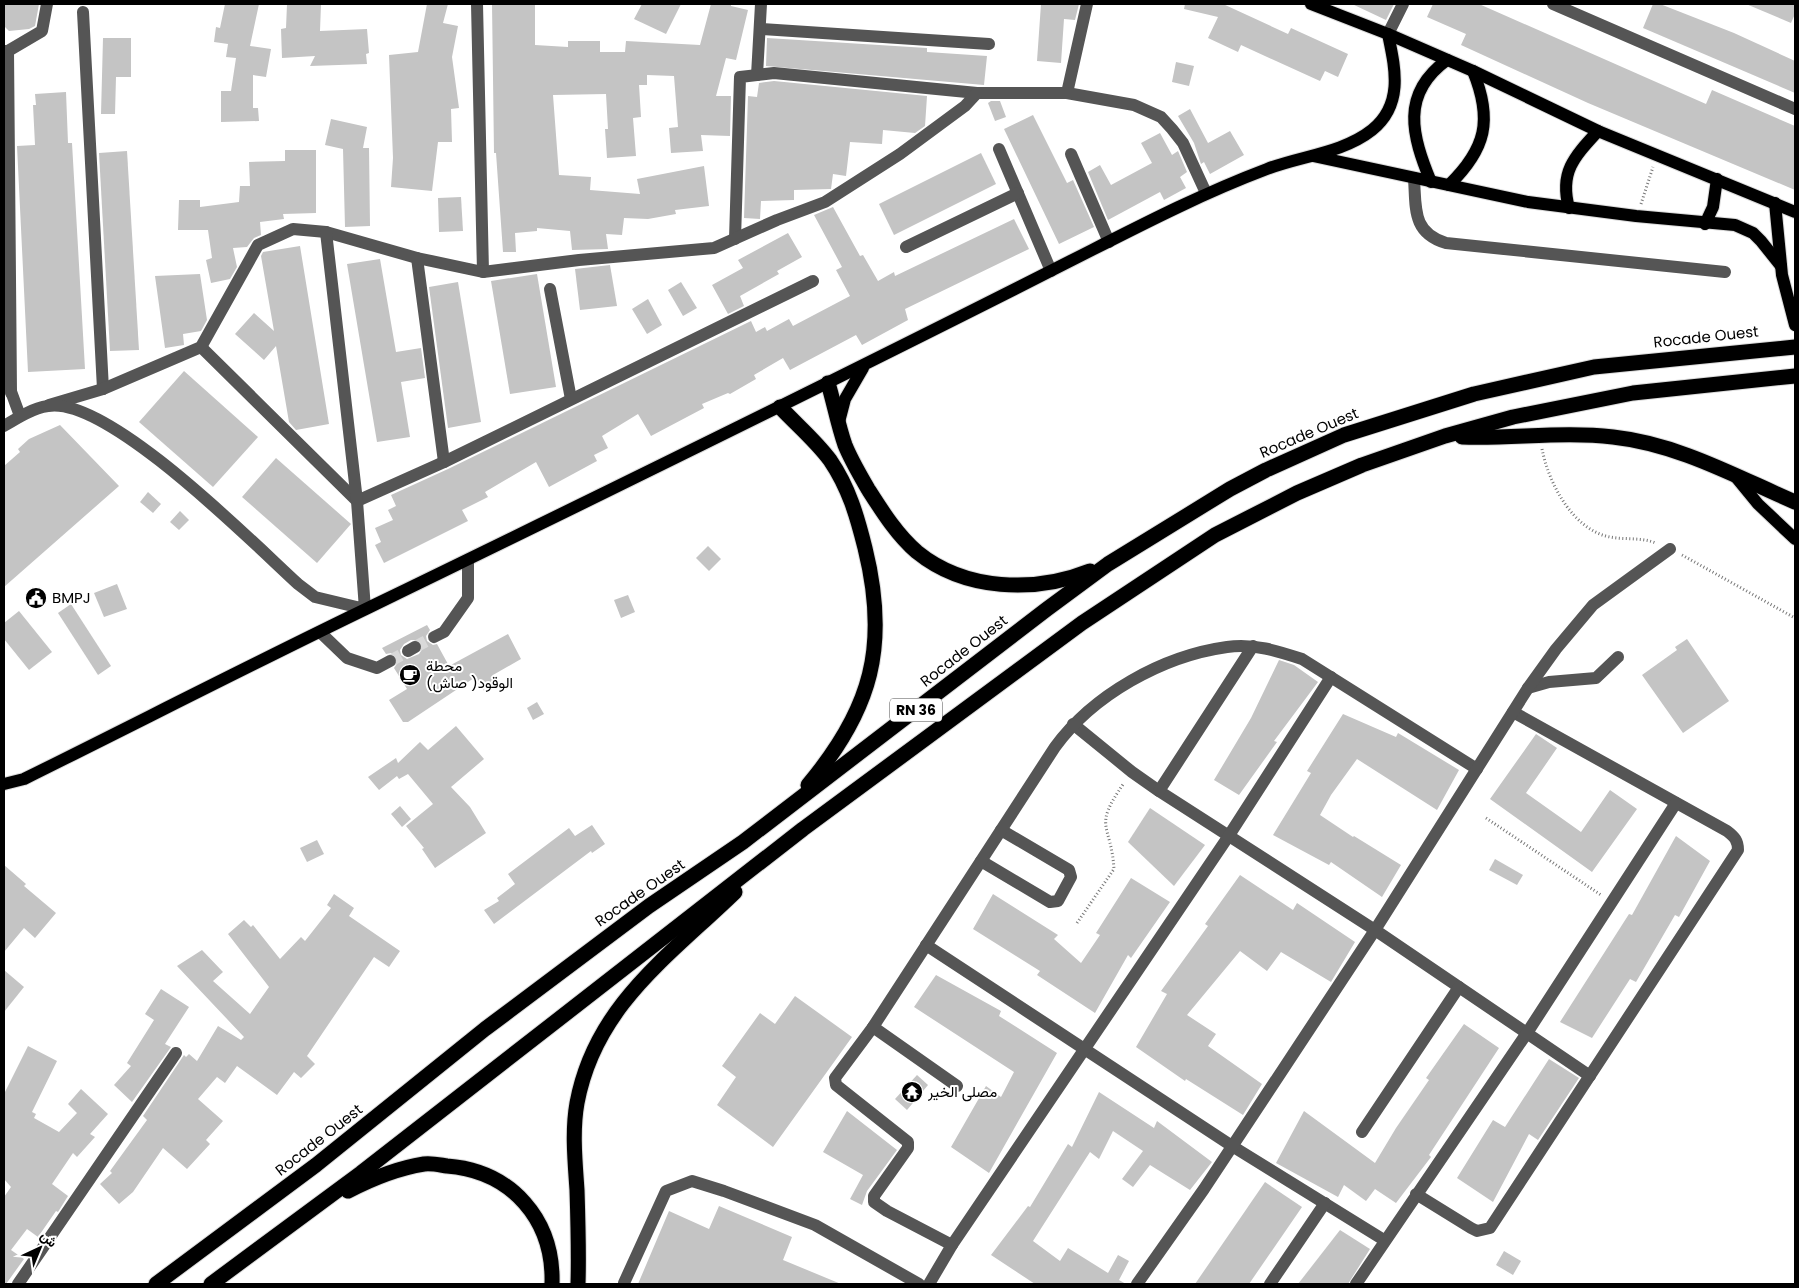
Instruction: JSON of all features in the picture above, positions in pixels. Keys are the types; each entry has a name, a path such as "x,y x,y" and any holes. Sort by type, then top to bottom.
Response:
{"highway":[{"name":"Rocade Ouest","path":"156,1284 316,1165 478,1035 564,970 790,806 1108,564 1230,489 1266,470 1344,435 1474,394 1594,367 1795,347"},
{"path":"211,1284 361,1173 790,840 1082,623 1215,535 1297,493 1362,465 1445,436 1513,417 1634,394 1794,376"},
{"path":"828,383 845,445 878,506 917,552 938,566 970,578 1010,586 1056,582 1108,564"},
{"path":"780,407 830,461 854,503 872,578 876,607 876,638 871,670 853,721 828,762 790,806"},
{"path":"1445,436 1493,438 1594,435 1640,441 1668,449 1733,474 1795,502"},
{"path":"578,1284 575,1134 577,1103 586,1070 597,1041 628,993 790,840"},
{"path":"305,1213 362,1184 425,1164 464,1167 497,1179 516,1194 535,1214 546,1236 553,1272 552,1284"}],"main road":[{"path":"1311,4 1388,34 1473,71 1598,131 1795,212"},
{"path":"4,784 24,779 321,633 365,609 864,367 1206,193 1308,155 1351,143 1362,137 1382,120 1392,100 1396,79 1388,34"},
{"path":"1431,182 1414,136 1415,106 1426,80 1435,69 1447,60"},
{"path":"1449,186 1476,154 1483,135 1483,101 1473,71"},
{"path":"1392,100 1415,106"},
{"path":"1569,208 1565,189 1568,170 1582,148 1598,131"},
{"path":"1308,155 1449,186 1569,208 1705,224 1726,224 1745,229 1761,241 1781,266"},
{"path":"1705,224 1714,207 1717,180"},
{"path":"1775,203 1786,297 1795,325"},
{"path":"839,422 850,387 864,367"},
{"path":"1733,474 1758,504 1795,539"}],"street":[{"path":"11,393 6,51 42,30 47,4"},
{"path":"477,4 483,272"},
{"path":"757,75 761,4"},
{"path":"1067,93 1087,4"},
{"path":"1388,34 1403,4"},
{"path":"1553,4 1795,109"},
{"path":"83,12 103,389"},
{"path":"761,29 989,44"},
{"path":"735,239 740,77 774,73 977,93 1067,93 1134,105 1161,117 1183,143 1206,193"},
{"path":"4,426 20,416 103,389 201,347 258,245 293,229 326,232 417,258 483,272 579,260 714,248 825,202 900,154 965,106 977,93"},
{"path":"998,149 1051,271"},
{"path":"1071,154 1109,242"},
{"path":"1414,178 1419,223 1426,232 1440,241 1725,272"},
{"path":"906,247 1018,193"},
{"path":"50,405 85,411 123,435 183,478 298,584 315,597 365,609 357,501 326,232"},
{"path":"417,258 444,462"},
{"path":"357,501 444,462 813,281"},
{"path":"550,290 571,399"},
{"path":"201,347 357,501"},
{"path":"4,365 11,393 20,416"},
{"path":"1137,1284 1232,1146 1375,930 1528,688 1566,636 1593,605 1670,549"},
{"path":"434,637 444,632 468,598 468,560"},
{"path":"321,633 347,658 377,668 390,661"},
{"path":"1159,791 1253,646"},
{"path":"952,1245 887,1211 874,1202 874,1196 908,1148 908,1142 836,1084 836,1078 873,1027 1001,830 1073,724 1091,708 1157,668 1196,654 1228,647 1253,646 1274,649 1302,659 1477,769"},
{"path":"1528,688 1549,682 1596,678 1618,657"},
{"path":"929,1284 952,1245 1228,837 1331,677"},
{"path":"1416,1194 1477,1231 1490,1228 1738,850 1738,842 1734,836 1514,712"},
{"path":"1073,724 1132,772 1159,791 1375,930 1590,1076"},
{"path":"1356,1284 1384,1240 1527,1032 1676,803"},
{"path":"981,861 1050,902 1058,901 1071,877 1069,870 1001,830"},
{"path":"926,946 1232,1146 1384,1240"},
{"path":"1362,1132 1459,986"},
{"path":"873,1027 957,1086"},
{"path":"18,1284 176,1053"},
{"path":"625,1284 666,1191 692,1181 815,1225 920,1284"},
{"path":"1270,1284 1325,1203"}],"path":[{"path":"1636,216 1657,155"},
{"path":"1540,436 1543,452 1553,481 1577,519 1586,527 1604,536 1645,540 1670,549 1795,618"},
{"path":"1077,923 1114,869 1104,823 1105,815 1111,802 1132,772"},
{"path":"1486,818 1612,902"}],"building":[{"path":"4,4 39,4 35,26 29,29 9,31 4,26"},
{"path":"225,4 259,4 250,46 271,49 266,77 253,75 253,108 258,108 259,121 221,122 221,91 231,91 236,58 226,57 228,44 214,42 216,27 220,28"},
{"path":"287,4 321,4 320,31 367,29 369,53 366,54 367,64 310,66 315,56 282,58 281,29 286,28"},
{"path":"427,4 448,4 443,23 458,26 452,57 459,108 451,109 452,142 438,142 432,191 391,187 393,158 389,55 418,52"},
{"path":"492,4 535,4 535,45 568,47 568,41 600,41 600,52 625,52 626,41 700,45 711,4 731,4 731,6 748,10 736,60 726,58 716,96 731,96 730,136 701,135 703,151 671,153 669,128 678,127 674,76 647,75 647,85 639,85 641,117 633,118 636,156 607,158 605,129 608,129 606,94 553,95 559,175 591,177 590,190 640,194 637,179 704,166 709,206 675,210 676,214 648,219 624,218 622,235 606,234 608,249 572,250 570,231 537,228 537,231 515,233 516,252 503,252 496,153 494,153"},
{"path":"642,4 681,4 666,34 634,19"},
{"path":"1041,4 1079,4 1075,20 1064,19 1061,63 1037,61"},
{"path":"1185,4 1223,4 1288,34 1291,28 1348,54 1338,77 1325,71 1320,81 1241,45 1238,52 1208,38 1218,17 1184,9"},
{"path":"1352,4 1394,4 1386,20"},
{"path":"1433,4 1479,4 1706,104 1712,90 1795,126 1795,190 1588,103 1461,45 1466,34 1427,17"},
{"path":"1653,4 1660,4 1734,33 1795,61 1795,93 1643,28"},
{"path":"1746,4 1795,4 1795,14 1791,23"},
{"path":"103,38 131,38 131,77 116,77 115,114 101,114"},
{"path":"767,38 927,48 927,52 987,56 984,85 766,66"},
{"path":"1176,62 1194,66 1189,86 1172,82"},
{"path":"774,81 927,96 925,126 915,133 883,130 882,144 850,142 846,176 833,174 831,189 794,190 794,200 761,201 760,219 744,218 748,96 757,97 759,83"},
{"path":"66,92 68,143 72,143 85,369 28,372 17,146 35,145 33,105 36,105 35,94"},
{"path":"1000,101 1006,117 995,121 988,103"},
{"path":"1190,109 1208,143 1230,131 1244,155 1210,174 1204,162 1201,164 1194,143 1178,116"},
{"path":"1033,115 1067,183 1073,180 1094,227 1059,244 1004,129"},
{"path":"331,119 367,127 363,148 369,148 370,226 345,227 343,149 325,145"},
{"path":"1160,133 1172,155 1178,151 1187,172 1180,177 1186,188 1164,200 1160,192 1108,220 1088,172 1100,165 1111,185 1152,163 1141,143"},
{"path":"285,150 316,150 316,213 283,214 284,219 260,222 261,235 254,238 247,247 233,248 237,267 230,279 211,283 206,260 212,258 208,230 178,230 179,200 200,200 200,207 239,202 240,186 250,186 249,162 285,161"},
{"path":"127,151 139,350 110,351 99,153"},
{"path":"981,153 996,184 894,235 879,204"},
{"path":"461,197 463,231 439,232 438,198"},
{"path":"833,207 860,256 863,255 878,281 894,272 895,276 1014,219 1029,249 905,309 908,320 862,345 856,335 790,370 783,358 754,375 756,379 730,394 728,393 702,404 704,408 651,436 638,414 602,436 608,448 594,455 597,461 549,487 536,462 485,492 488,497 462,510 468,521 384,563 375,545 381,542 375,528 393,520 388,510 396,506 391,495 751,321 756,332 765,327 767,331 789,319 793,326 850,296 836,270 842,267 814,215"},
{"path":"788,233 802,257 777,271 779,274 740,296 744,306 728,314 712,285 743,268 738,260"},
{"path":"300,246 329,424 296,430 289,422 276,346 264,360 235,334 254,313 274,331 261,256 263,252"},
{"path":"380,259 396,352 421,348 425,378 401,382 410,437 377,442 347,264"},
{"path":"610,265 617,306 580,310 575,269"},
{"path":"200,274 207,320 201,331 183,334 184,345 165,348 155,276"},
{"path":"537,274 556,387 510,394 491,281"},
{"path":"458,282 481,422 448,428 429,287"},
{"path":"681,282 697,308 683,316 668,290"},
{"path":"648,299 662,325 647,334 632,309"},
{"path":"184,371 258,437 213,487 139,422"},
{"path":"60,425 119,486 4,587 4,466 20,452 18,449 29,439"},
{"path":"276,458 351,524 317,563 242,497"},
{"path":"148,492 161,504 153,513 140,502"},
{"path":"180,511 189,520 179,530 170,522"},
{"path":"708,546 721,559 709,571 696,558"},
{"path":"117,584 127,609 104,617 94,593"},
{"path":"628,595 635,612 621,618 614,600"},
{"path":"71,604 111,666 98,675 58,613"},
{"path":"19,611 52,652 29,670 4,639 4,623"},
{"path":"427,625 430,630 426,636 427,641 433,645 437,644 449,666 508,634 521,659 493,675 498,683 485,692 474,678 408,722 403,722 389,700 407,689 394,668 398,662 397,657 391,653 386,654 382,648","holes":["411,640 419,640 423,648 419,654 407,659 401,655 400,650 404,644"]},
{"path":"1687,639 1729,701 1683,733 1642,675 1677,650 1675,647"},
{"path":"1279,660 1294,665 1318,682 1274,741 1277,742 1239,795 1214,780 1251,718"},
{"path":"537,702 544,714 533,720 527,708"},
{"path":"1343,714 1396,737 1398,733 1459,770 1437,810 1357,759 1331,795 1320,815 1401,865 1382,897 1331,862 1329,865 1273,835 1311,773 1307,771"},
{"path":"456,726 484,759 451,787 470,807 486,833 435,868 422,849 424,848 406,826 433,804 408,774 399,779 397,776 379,790 368,777 396,758 398,763 420,742 428,750"},
{"path":"1536,734 1557,748 1526,793 1581,832 1610,790 1637,809 1592,872 1490,799"},
{"path":"400,806 411,819 402,827 391,814"},
{"path":"1150,808 1205,845 1174,886 1128,842"},
{"path":"592,825 605,844 592,853 591,851 494,924 484,910 499,901 497,898 515,884 508,874 569,828 575,836"},
{"path":"1676,836 1710,861 1679,917 1675,915 1636,982 1630,979 1592,1038 1560,1022 1629,914 1632,915"},
{"path":"317,840 324,854 307,862 300,848"},
{"path":"1495,859 1523,875 1517,885 1489,870"},
{"path":"4,865 26,884 24,886 56,913 35,938 24,928 4,952"},
{"path":"1240,875 1293,910 1297,903 1355,942 1331,982 1281,952 1267,971 1240,951 1187,1015 1216,1034 1208,1046 1262,1084 1243,1115 1186,1079 1185,1081 1136,1047 1167,994 1161,991 1208,926 1205,924"},
{"path":"1131,878 1170,902 1131,958 1128,955 1095,1013 1037,975 1040,971 973,929 993,894 1058,935 1054,939 1081,963 1100,935 1096,933"},
{"path":"334,894 354,908 349,916 400,951 389,967 374,957 307,1056 315,1064 301,1078 294,1072 277,1095 237,1066 225,1083 217,1077 198,1099 223,1121 206,1140 210,1144 187,1169 163,1148 133,1192 119,1204 100,1184 112,1173 110,1171 147,1120 143,1116 184,1055 186,1057 189,1054 197,1061 218,1026 241,1040 244,1037 177,966 202,950 223,972 213,981 250,1014 269,987 228,934 244,920 251,927 253,925 280,959 301,937 305,941 331,908 327,905"},
{"path":"4,970 24,987 4,1012"},
{"path":"936,975 1001,1011 999,1016 1057,1053 989,1173 951,1147 986,1086 1001,1097 1014,1072 914,1007"},
{"path":"161,989 189,1007 165,1044 171,1047 132,1102 114,1085 131,1066 127,1063 154,1020 145,1014"},
{"path":"795,996 852,1037 773,1147 717,1105 736,1077 722,1066 760,1013 775,1024"},
{"path":"1464,1024 1499,1048 1429,1155 1431,1157 1396,1203 1375,1189 1366,1201 1344,1185 1338,1197 1276,1163 1304,1111 1375,1163 1429,1080 1426,1078"},
{"path":"28,1046 57,1061 32,1112 36,1114 34,1118 59,1132 77,1113 68,1104 81,1089 108,1114 90,1134 95,1137 77,1157 73,1153 52,1184 68,1196 58,1212 56,1211 38,1237 27,1229 11,1250 24,1259 6,1284 4,1284 4,1197 11,1187 4,1179 4,1094"},
{"path":"1549,1059 1579,1078 1538,1140 1529,1134 1493,1202 1457,1178 1493,1120 1505,1127"},
{"path":"917,1075 928,1085 907,1110 895,1099"},
{"path":"1099,1092 1154,1128 1157,1121 1212,1162 1190,1190 1150,1165 1133,1187 1122,1179 1143,1151 1113,1131 1099,1159 1090,1152 1033,1241 1060,1261 1068,1248 1108,1273 1118,1255 1129,1261 1119,1280 1126,1284 1035,1284 991,1255 1028,1206 1030,1207 1068,1144 1072,1147"},
{"path":"847,1111 897,1150 867,1191 862,1205 850,1199 863,1175 823,1152"},
{"path":"1265,1182 1302,1207 1249,1284 1195,1284"},
{"path":"719,1206 792,1237 783,1260 841,1284 638,1284 669,1211 709,1229"},
{"path":"1340,1230 1370,1249 1348,1284 1298,1284"},
{"path":"1504,1251 1521,1261 1513,1275 1496,1265"}],"tunnel":[{"path":"415,647 434,637"},
{"path":"390,661 408,651"}],"place":[{"name":"BMPJ","path":"36,598"},
{"name":"محطة الوقود( صاش)","path":"410,675"},
{"name":"مصلى الخير","path":"912,1092"}]}
